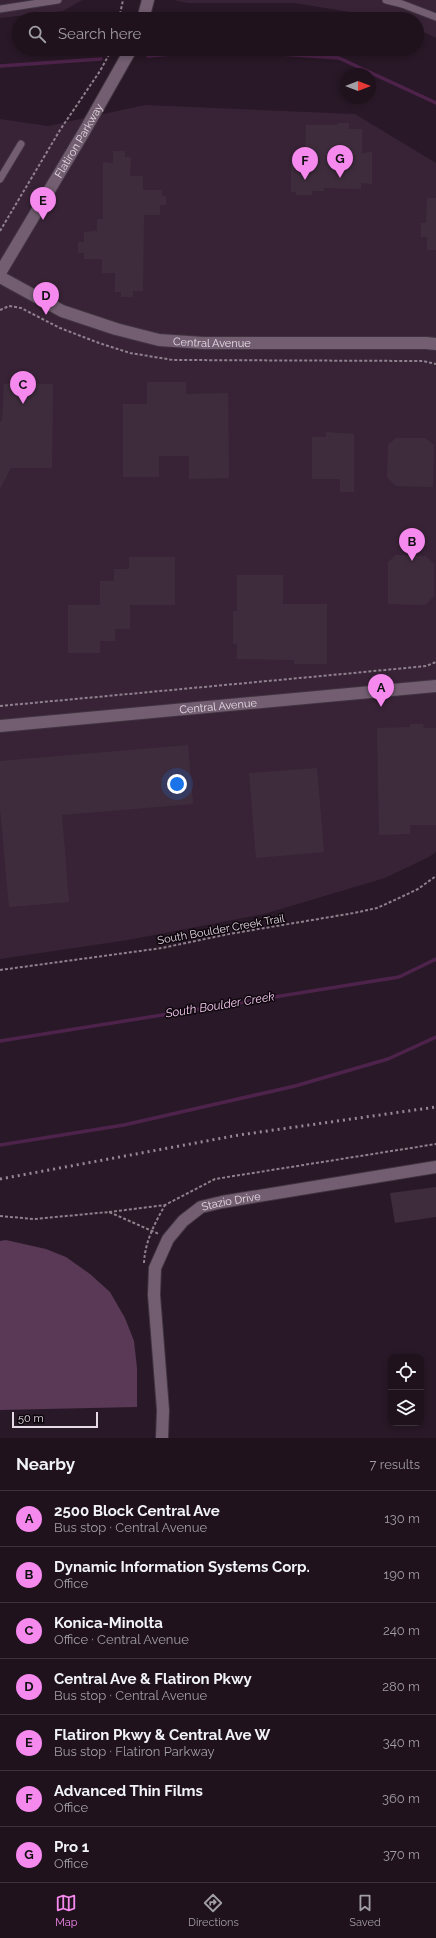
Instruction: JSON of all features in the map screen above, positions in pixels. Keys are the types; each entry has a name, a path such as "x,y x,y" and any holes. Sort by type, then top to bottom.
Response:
{"street":[{"path":"145,12 148,0"},
{"name":"Flatiron Parkway","path":"0,273 84,132 127,56"},
{"name":"Central Avenue","path":"0,277 62,311 116,329 159,340 203,343 436,344"},
{"name":"Central Avenue","path":"0,726 436,686"},
{"name":"Stazio Drive","path":"162,1438 163,1410 154,1295 155,1268 168,1238 182,1221 201,1207 222,1202 436,1167"}],"lane":[{"path":"0,9 58,0"},
{"path":"388,0 423,12"},
{"path":"424,12 436,17"},
{"path":"0,179 21,144"}],"path":[{"path":"120,12 123,0"},
{"path":"0,231 60,130 100,71 108,56"},
{"path":"0,706 418,667 436,662"},
{"name":"South Boulder Creek Trail","path":"0,970 162,948 228,934 354,913 377,908 397,899 418,889 436,876"},
{"path":"0,1216 34,1219 165,1205 215,1180 436,1144"},
{"path":"109,1212 168,1238"}],"shaded area":[{"path":"0,0 82,0 63,11 12,12 12,17 0,18"},
{"path":"173,0 436,0 436,38 424,32 424,12 350,12 295,3 188,3"},
{"path":"145,105 355,114 436,163 436,852 429,857 385,878 264,914 128,940 0,959 0,119 48,126"},
{"path":"6,1240 46,1249 66,1257 90,1274 110,1292 125,1318 134,1341 137,1368 137,1407 0,1410 0,1241"}],"building":[{"path":"337,123 349,123 349,129 362,129 362,153 372,152 372,184 361,183 361,189 324,188 324,191 312,191 312,195 296,195 296,192 291,192 291,157 305,156 306,125 338,125"},
{"path":"113,151 125,151 125,157 131,157 130,176 143,176 143,190 162,190 162,196 166,196 166,205 160,205 160,215 144,215 143,291 133,291 133,297 121,297 121,292 115,292 115,273 102,273 102,259 84,259 84,253 78,253 78,242 84,242 84,232 97,231 97,219 103,219 103,162 113,163"},
{"path":"427,198 436,198 436,250 427,250 427,237 421,237 421,223 426,223"},
{"path":"147,382 186,382 186,394 228,393 229,478 189,479 189,456 159,456 159,477 123,477 123,404 147,404"},
{"path":"4,384 53,384 52,468 11,468 0,489 0,421 2,421"},
{"path":"326,432 354,434 354,492 340,492 340,479 312,479 312,437 326,437"},
{"path":"396,438 425,438 434,445 433,487 396,486 387,477 388,445"},
{"path":"396,555 426,556 434,564 434,596 425,605 388,604 388,562"},
{"path":"129,557 175,557 175,605 130,605 130,629 115,629 115,641 100,641 100,653 68,653 68,605 100,605 100,581 114,581 114,569 129,569"},
{"path":"237,575 283,575 283,604 327,604 327,664 294,664 294,660 237,659 237,644 233,644 233,611 237,611"},
{"path":"410,724 423,724 424,728 436,728 436,825 410,825 410,834 379,835 377,728 410,727"},
{"path":"188,745 193,804 62,815 69,902 9,907 0,808 0,761"},
{"path":"317,768 324,852 256,858 249,773"},
{"path":"436,1187 436,1217 395,1223 390,1193"}],"waterway":[{"path":"309,56 339,58 436,103"},
{"path":"0,66 101,59"},
{"name":"South Boulder Creek","path":"0,1041 399,977 436,959"},
{"path":"0,1145 124,1125 295,1086 388,1059 436,1037"}],"railway":[{"path":"0,1179 239,1135 436,1107"}],"place":[{"name":"Pro 1","path":"340,178"},
{"name":"Advanced Thin Films","path":"305,180"},
{"name":"Flatiron Pkwy & Central Ave W","path":"43,220"},
{"name":"Central Ave & Flatiron Pkwy","path":"46,315"},
{"name":"Konica-Minolta","path":"23,404"},
{"name":"Dynamic Information Systems Corp.","path":"412,561"},
{"name":"2500 Block Central Ave","path":"381,707"}]}
